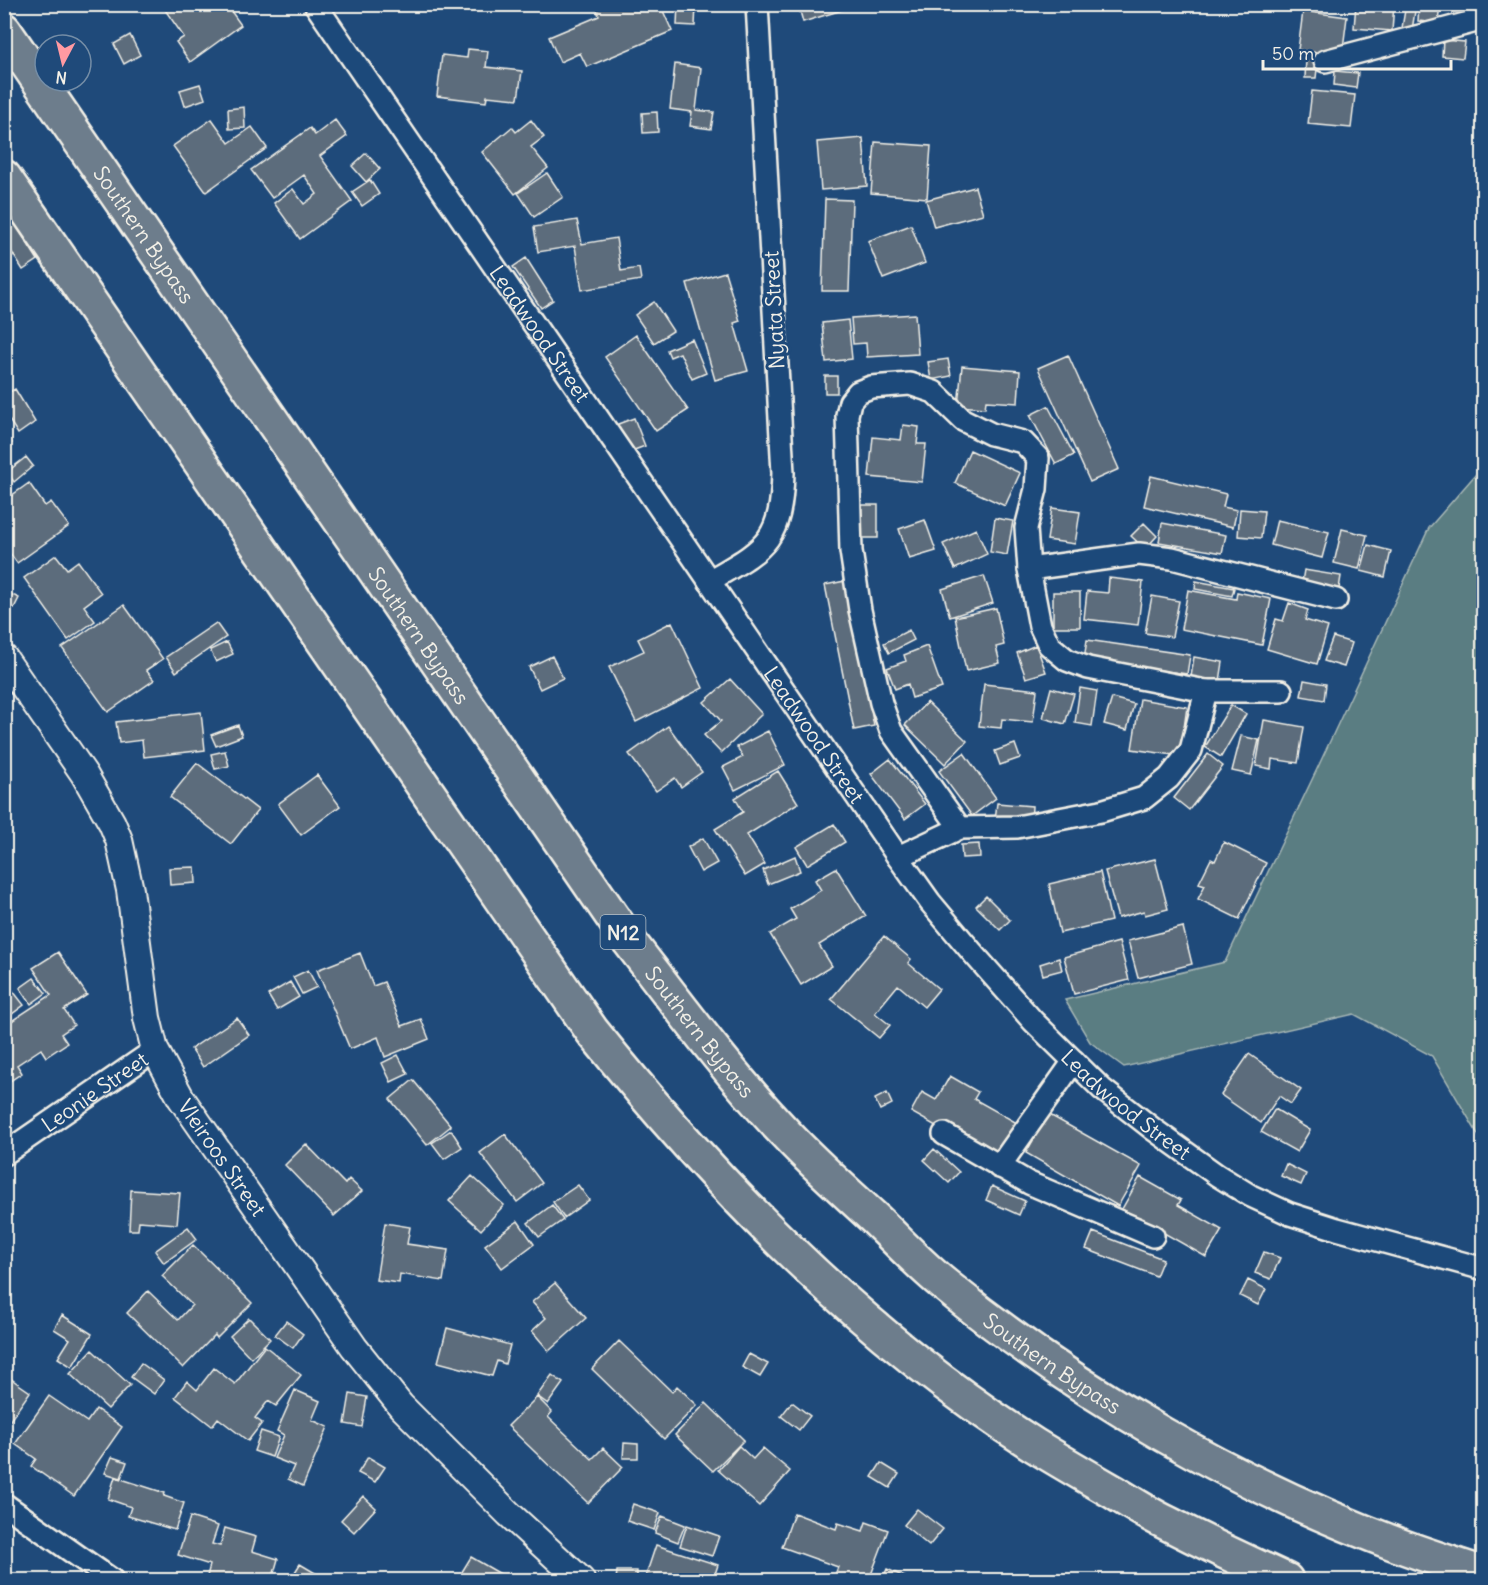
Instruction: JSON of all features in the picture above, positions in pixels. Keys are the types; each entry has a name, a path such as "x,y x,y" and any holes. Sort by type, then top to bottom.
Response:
{"highway":[{"name":"Southern Bypass","path":"4,30 629,941 697,1031 787,1136 943,1284 1021,1343 1090,1390 1175,1441 1243,1477 1400,1546 1484,1574"},
{"path":"4,177 586,1022 649,1102 704,1164 768,1230 855,1311 943,1382 1033,1444 1165,1522 1286,1581"}],"street":[{"name":"Leadwood Street","path":"315,4 898,857 930,902 1033,1021 1102,1089 1217,1175 1251,1196 1290,1214 1482,1275"},
{"name":"Nyata Street","path":"709,581 762,547 773,533 782,496 783,473 757,4"},
{"path":"1326,61 1484,19"},
{"path":"960,828 891,731 881,703 860,610 851,551 847,415 850,402 858,392 871,387 910,384 934,392 963,420 991,434 1023,442 1038,458 1036,489 1026,528 1029,569 1040,626 1048,645 1067,660 1088,668 1206,691 1281,691"},
{"path":"1029,569 1139,554 1172,558 1336,600"},
{"name":"Vleiroos Street","path":"4,658 84,774 119,840 130,890 147,1018 155,1050 181,1098 354,1347 401,1406 581,1581"},
{"path":"898,857 960,828 1017,827 1101,811 1144,798 1169,778 1191,750 1206,691"},
{"name":"Leonie Street","path":"4,1154 155,1050"},
{"path":"999,1167 1074,1061"},
{"path":"944,1134 999,1167 1051,1193 1153,1236"},
{"path":"4,1504 112,1581"}],"green space":[{"path":"1483,466 1483,1143 1432,1056 1354,1014 1124,1067 1090,1042 1065,1000 1225,962 1429,528"}],"building":[{"path":"161,4 226,4 241,25 190,62 176,42 184,37"},
{"path":"610,4 660,4 672,31 587,67 580,53 560,62 549,37 599,16 597,10"},
{"path":"678,4 696,4 695,26 677,25"},
{"path":"798,4 854,4 855,6 803,22"},
{"path":"1356,4 1394,4 1392,31 1354,28"},
{"path":"1419,4 1440,4 1438,23 1418,21"},
{"path":"1440,4 1473,4 1472,10 1440,7"},
{"path":"1405,10 1415,11 1412,30 1402,28"},
{"path":"1303,11 1347,17 1342,56 1298,50"},
{"path":"130,35 140,55 124,64 114,44"},
{"path":"1443,40 1465,42 1463,58 1442,56"},
{"path":"468,49 488,51 486,67 522,71 518,99 487,96 486,102 437,96 442,55 467,58"},
{"path":"1306,59 1318,60 1316,78 1305,78"},
{"path":"675,64 701,68 696,110 714,112 711,129 690,126 692,112 670,109"},
{"path":"1335,71 1358,73 1356,88 1334,85"},
{"path":"200,84 205,99 185,106 180,90"},
{"path":"1312,91 1355,95 1351,128 1308,124"},
{"path":"244,107 245,128 229,129 228,109"},
{"path":"657,112 658,132 643,133 642,113"},
{"path":"212,119 229,143 252,127 267,148 206,192 173,146"},
{"path":"335,120 347,136 320,156 352,201 300,239 274,203 293,189 304,204 317,194 304,175 272,198 251,170 310,128 315,135"},
{"path":"531,120 544,137 531,147 548,168 515,194 482,152 512,127 516,132"},
{"path":"863,138 867,186 821,190 817,142"},
{"path":"875,142 931,146 927,198 871,193"},
{"path":"366,153 380,169 366,182 352,166"},
{"path":"547,173 563,197 534,217 518,193"},
{"path":"370,180 379,194 362,206 352,192"},
{"path":"975,187 983,214 934,227 926,200"},
{"path":"825,199 852,200 849,291 822,291"},
{"path":"12,219 38,260 23,270 4,240 4,223"},
{"path":"577,220 582,244 616,238 621,271 639,268 641,280 582,290 575,246 538,252 534,227"},
{"path":"911,225 925,263 883,279 868,241"},
{"path":"526,258 553,300 541,308 513,267"},
{"path":"725,272 740,321 734,323 748,371 715,380 687,283"},
{"path":"654,302 673,331 654,343 635,315"},
{"path":"915,314 918,354 867,357 866,343 853,344 851,318"},
{"path":"848,320 852,359 826,362 822,323"},
{"path":"636,335 688,410 656,431 605,357"},
{"path":"692,339 706,373 692,379 680,353 670,357 667,350"},
{"path":"1068,355 1119,469 1090,482 1038,368"},
{"path":"948,359 951,376 931,380 928,362"},
{"path":"962,366 1020,371 1018,403 986,401 985,408 958,406"},
{"path":"825,376 837,376 837,393 825,393"},
{"path":"15,389 35,422 18,434 4,412 4,395"},
{"path":"1048,406 1074,455 1056,464 1030,415"},
{"path":"634,418 645,446 629,452 618,424"},
{"path":"903,425 919,427 917,444 926,444 922,482 869,477 873,437 901,440"},
{"path":"4,429 12,443 4,447"},
{"path":"970,450 1020,473 1005,506 955,483"},
{"path":"26,457 33,466 14,482 7,472"},
{"path":"1151,476 1226,494 1223,507 1237,510 1233,527 1144,506"},
{"path":"29,483 45,506 51,502 69,526 17,563 4,545 4,501"},
{"path":"860,505 878,505 878,538 860,538"},
{"path":"1052,508 1080,512 1075,544 1047,540"},
{"path":"1240,509 1264,511 1261,538 1238,536"},
{"path":"995,518 1013,521 1007,555 990,552"},
{"path":"925,520 936,551 909,559 899,529"},
{"path":"1277,520 1329,532 1322,558 1271,545"},
{"path":"1144,523 1157,536 1145,549 1131,536"},
{"path":"1162,523 1226,535 1222,553 1159,542"},
{"path":"976,529 987,554 955,569 943,544"},
{"path":"1342,529 1367,535 1359,569 1334,563"},
{"path":"1368,545 1391,551 1385,577 1361,571"},
{"path":"56,555 67,569 78,561 101,593 84,606 95,621 68,640 24,578"},
{"path":"1304,570 1341,576 1338,595 1301,588"},
{"path":"984,576 993,603 950,617 942,589"},
{"path":"1109,578 1143,582 1138,625 1084,619 1087,591 1108,593"},
{"path":"845,581 874,726 854,730 825,585"},
{"path":"1196,581 1234,588 1232,596 1195,589"},
{"path":"1188,590 1236,599 1237,592 1271,599 1262,645 1181,629"},
{"path":"4,591 19,598 14,608 4,603"},
{"path":"1053,592 1080,592 1080,627 1053,627"},
{"path":"1152,596 1179,601 1172,637 1145,633"},
{"path":"1289,603 1308,610 1305,620 1328,627 1317,664 1267,649 1276,619 1283,621"},
{"path":"124,605 163,659 146,670 154,680 108,712 62,648"},
{"path":"996,608 1004,645 996,647 1000,663 966,671 955,617"},
{"path":"672,622 703,688 636,722 609,667 644,651 638,639"},
{"path":"216,623 226,637 176,672 166,657"},
{"path":"909,630 914,640 889,653 884,643"},
{"path":"1333,637 1352,643 1344,667 1324,661"},
{"path":"1087,640 1190,655 1187,674 1084,659"},
{"path":"227,642 233,654 216,662 210,650"},
{"path":"1036,645 1046,672 1026,678 1017,653"},
{"path":"927,646 942,688 912,698 908,684 895,689 887,668 906,661 904,655"},
{"path":"552,656 563,678 540,689 529,667"},
{"path":"1194,657 1223,662 1220,681 1191,677"},
{"path":"730,679 762,714 721,753 704,735 721,721 704,702"},
{"path":"1304,680 1326,684 1324,700 1301,696"},
{"path":"984,684 1037,690 1033,722 1002,719 1001,728 979,726"},
{"path":"1051,688 1074,694 1065,724 1043,718"},
{"path":"1080,688 1097,691 1092,726 1075,723"},
{"path":"1112,698 1134,704 1127,730 1104,724"},
{"path":"1140,699 1187,707 1180,756 1132,749"},
{"path":"927,702 967,741 945,764 905,725"},
{"path":"1231,705 1246,714 1221,757 1205,747"},
{"path":"201,712 205,750 144,757 142,740 119,743 116,722"},
{"path":"1264,720 1304,727 1298,763 1272,759 1271,769 1256,766"},
{"path":"238,725 242,736 216,746 211,735"},
{"path":"668,726 702,772 681,787 675,778 656,791 629,754"},
{"path":"768,731 785,765 735,790 723,767 743,757 737,747"},
{"path":"1241,736 1259,740 1251,775 1232,771"},
{"path":"1015,744 1020,758 1000,765 995,751"},
{"path":"225,751 229,766 215,769 211,754"},
{"path":"964,753 996,798 972,816 939,771"},
{"path":"1208,754 1223,766 1189,810 1174,798"},
{"path":"890,759 925,804 905,819 871,774"},
{"path":"197,763 258,810 231,844 170,797"},
{"path":"778,771 798,803 747,835 765,864 745,876 715,829 743,812 735,798"},
{"path":"317,775 340,806 301,835 278,804"},
{"path":"997,803 1032,806 1031,824 995,820"},
{"path":"834,824 845,842 807,865 796,847"},
{"path":"703,838 717,863 701,872 688,847"},
{"path":"1224,842 1266,863 1239,919 1198,899 1205,885 1199,883 1211,859 1215,861"},
{"path":"979,844 980,857 962,858 961,845"},
{"path":"795,856 800,871 768,884 763,870"},
{"path":"1155,859 1168,909 1145,915 1144,911 1118,918 1105,871"},
{"path":"195,867 196,883 170,885 169,868"},
{"path":"836,868 866,916 819,945 832,966 801,985 770,934 796,919 790,909 821,890 815,880"},
{"path":"1100,872 1111,921 1060,933 1049,884"},
{"path":"986,896 1010,920 1000,930 976,906"},
{"path":"1183,927 1192,964 1138,978 1128,941"},
{"path":"884,936 911,959 908,963 939,989 924,1007 898,985 875,1013 890,1025 879,1038 831,999"},
{"path":"1119,942 1129,980 1074,994 1064,957"},
{"path":"58,952 87,995 64,1010 74,1025 61,1034 67,1043 46,1057 41,1049 17,1065 22,1073 4,1085 4,1026 51,995 33,968"},
{"path":"360,953 373,986 384,982 402,1026 421,1019 429,1039 385,1057 378,1037 350,1049 317,970"},
{"path":"1059,958 1062,970 1043,975 1040,964"},
{"path":"308,970 317,987 302,994 293,977"},
{"path":"34,978 46,993 31,1004 20,988"},
{"path":"290,982 299,997 277,1010 268,995"},
{"path":"13,991 24,1005 4,1020 4,998"},
{"path":"237,1018 249,1035 203,1067 191,1049"},
{"path":"1249,1054 1301,1090 1291,1104 1279,1096 1261,1123 1221,1095"},
{"path":"398,1055 408,1074 391,1082 382,1063"},
{"path":"950,1076 978,1092 974,1099 1017,1123 996,1160 911,1112 922,1092 936,1100"},
{"path":"413,1080 451,1126 427,1145 390,1099"},
{"path":"887,1093 892,1104 880,1110 875,1099"},
{"path":"1275,1109 1310,1130 1297,1152 1261,1132"},
{"path":"1048,1114 1141,1166 1118,1206 1026,1153"},
{"path":"451,1130 462,1147 444,1159 432,1143"},
{"path":"505,1134 542,1183 517,1202 480,1153"},
{"path":"306,1144 345,1184 349,1179 362,1191 334,1216 285,1165"},
{"path":"934,1149 959,1172 949,1183 924,1160"},
{"path":"1286,1164 1306,1174 1301,1185 1281,1176"},
{"path":"472,1176 504,1205 481,1230 449,1201"},
{"path":"1140,1177 1181,1200 1178,1205 1222,1230 1206,1257 1122,1209"},
{"path":"578,1185 589,1200 564,1218 553,1202"},
{"path":"992,1186 1025,1201 1019,1215 986,1200"},
{"path":"131,1190 180,1193 177,1224 139,1221 138,1230 129,1230"},
{"path":"552,1205 563,1220 539,1237 528,1223"},
{"path":"518,1221 534,1244 502,1268 485,1245"},
{"path":"385,1223 410,1227 407,1244 448,1250 443,1281 400,1274 399,1283 376,1280"},
{"path":"188,1227 197,1239 164,1263 155,1251"},
{"path":"1093,1232 1163,1259 1156,1276 1086,1249"},
{"path":"193,1245 252,1303 217,1338 215,1335 183,1368 127,1313 148,1291 178,1320 192,1305 162,1276"},
{"path":"1264,1252 1280,1258 1271,1279 1255,1273"},
{"path":"1248,1280 1266,1289 1258,1305 1240,1296"},
{"path":"555,1283 586,1318 549,1351 532,1331 546,1318 532,1302"},
{"path":"62,1315 92,1334 72,1367 58,1358 70,1339 54,1329"},
{"path":"249,1318 270,1339 251,1358 230,1336"},
{"path":"286,1321 303,1334 293,1348 275,1335"},
{"path":"447,1328 510,1345 505,1364 497,1361 492,1376 438,1362"},
{"path":"619,1341 672,1392 677,1386 697,1405 664,1439 592,1369"},
{"path":"265,1346 301,1375 276,1406 268,1401 255,1418 262,1423 248,1441 218,1418 212,1426 175,1397 187,1381 197,1390 214,1368 235,1384"},
{"path":"92,1350 130,1385 108,1409 70,1374"},
{"path":"749,1354 768,1364 760,1377 742,1367"},
{"path":"141,1363 164,1380 154,1394 131,1377"},
{"path":"4,1374 30,1392 4,1429"},
{"path":"552,1375 563,1383 548,1404 537,1396"},
{"path":"295,1390 320,1401 312,1420 328,1427 303,1486 288,1479 294,1466 274,1458 284,1435 277,1431"},
{"path":"350,1394 367,1397 362,1427 345,1424"},
{"path":"49,1396 87,1422 96,1409 122,1427 74,1496 31,1466 36,1459 15,1444"},
{"path":"537,1397 552,1412 548,1417 592,1459 603,1448 623,1467 588,1503 508,1426"},
{"path":"792,1402 810,1416 799,1430 781,1416"},
{"path":"706,1403 744,1440 713,1471 675,1435"},
{"path":"261,1431 279,1437 272,1457 254,1451"},
{"path":"624,1443 638,1444 638,1458 623,1458"},
{"path":"739,1446 753,1459 763,1448 790,1471 759,1506 718,1470"},
{"path":"112,1457 127,1462 121,1478 105,1473"},
{"path":"368,1457 385,1467 375,1482 358,1473"},
{"path":"881,1463 899,1474 890,1488 872,1477"},
{"path":"115,1477 165,1493 164,1496 184,1503 175,1530 128,1516 131,1507 108,1499"},
{"path":"363,1496 376,1508 354,1532 341,1520"},
{"path":"633,1504 660,1513 654,1530 627,1521"},
{"path":"917,1509 943,1529 929,1546 904,1525"},
{"path":"794,1513 836,1529 838,1523 863,1531 866,1522 888,1530 869,1580 833,1580 838,1567 782,1547"},
{"path":"662,1516 685,1525 678,1542 655,1533"},
{"path":"190,1517 218,1526 212,1544 220,1546 225,1528 256,1537 252,1551 278,1559 272,1580 206,1580 210,1565 178,1555"},
{"path":"687,1525 719,1536 712,1556 680,1546"},
{"path":"656,1545 718,1565 713,1580 664,1580 646,1575"},
{"path":"471,1557 504,1576 501,1580 457,1580"},
{"path":"300,1564 327,1580 290,1580"},
{"path":"887,1569 911,1580 882,1580"},
{"path":"617,1571 637,1571 637,1580 616,1580"}]}
